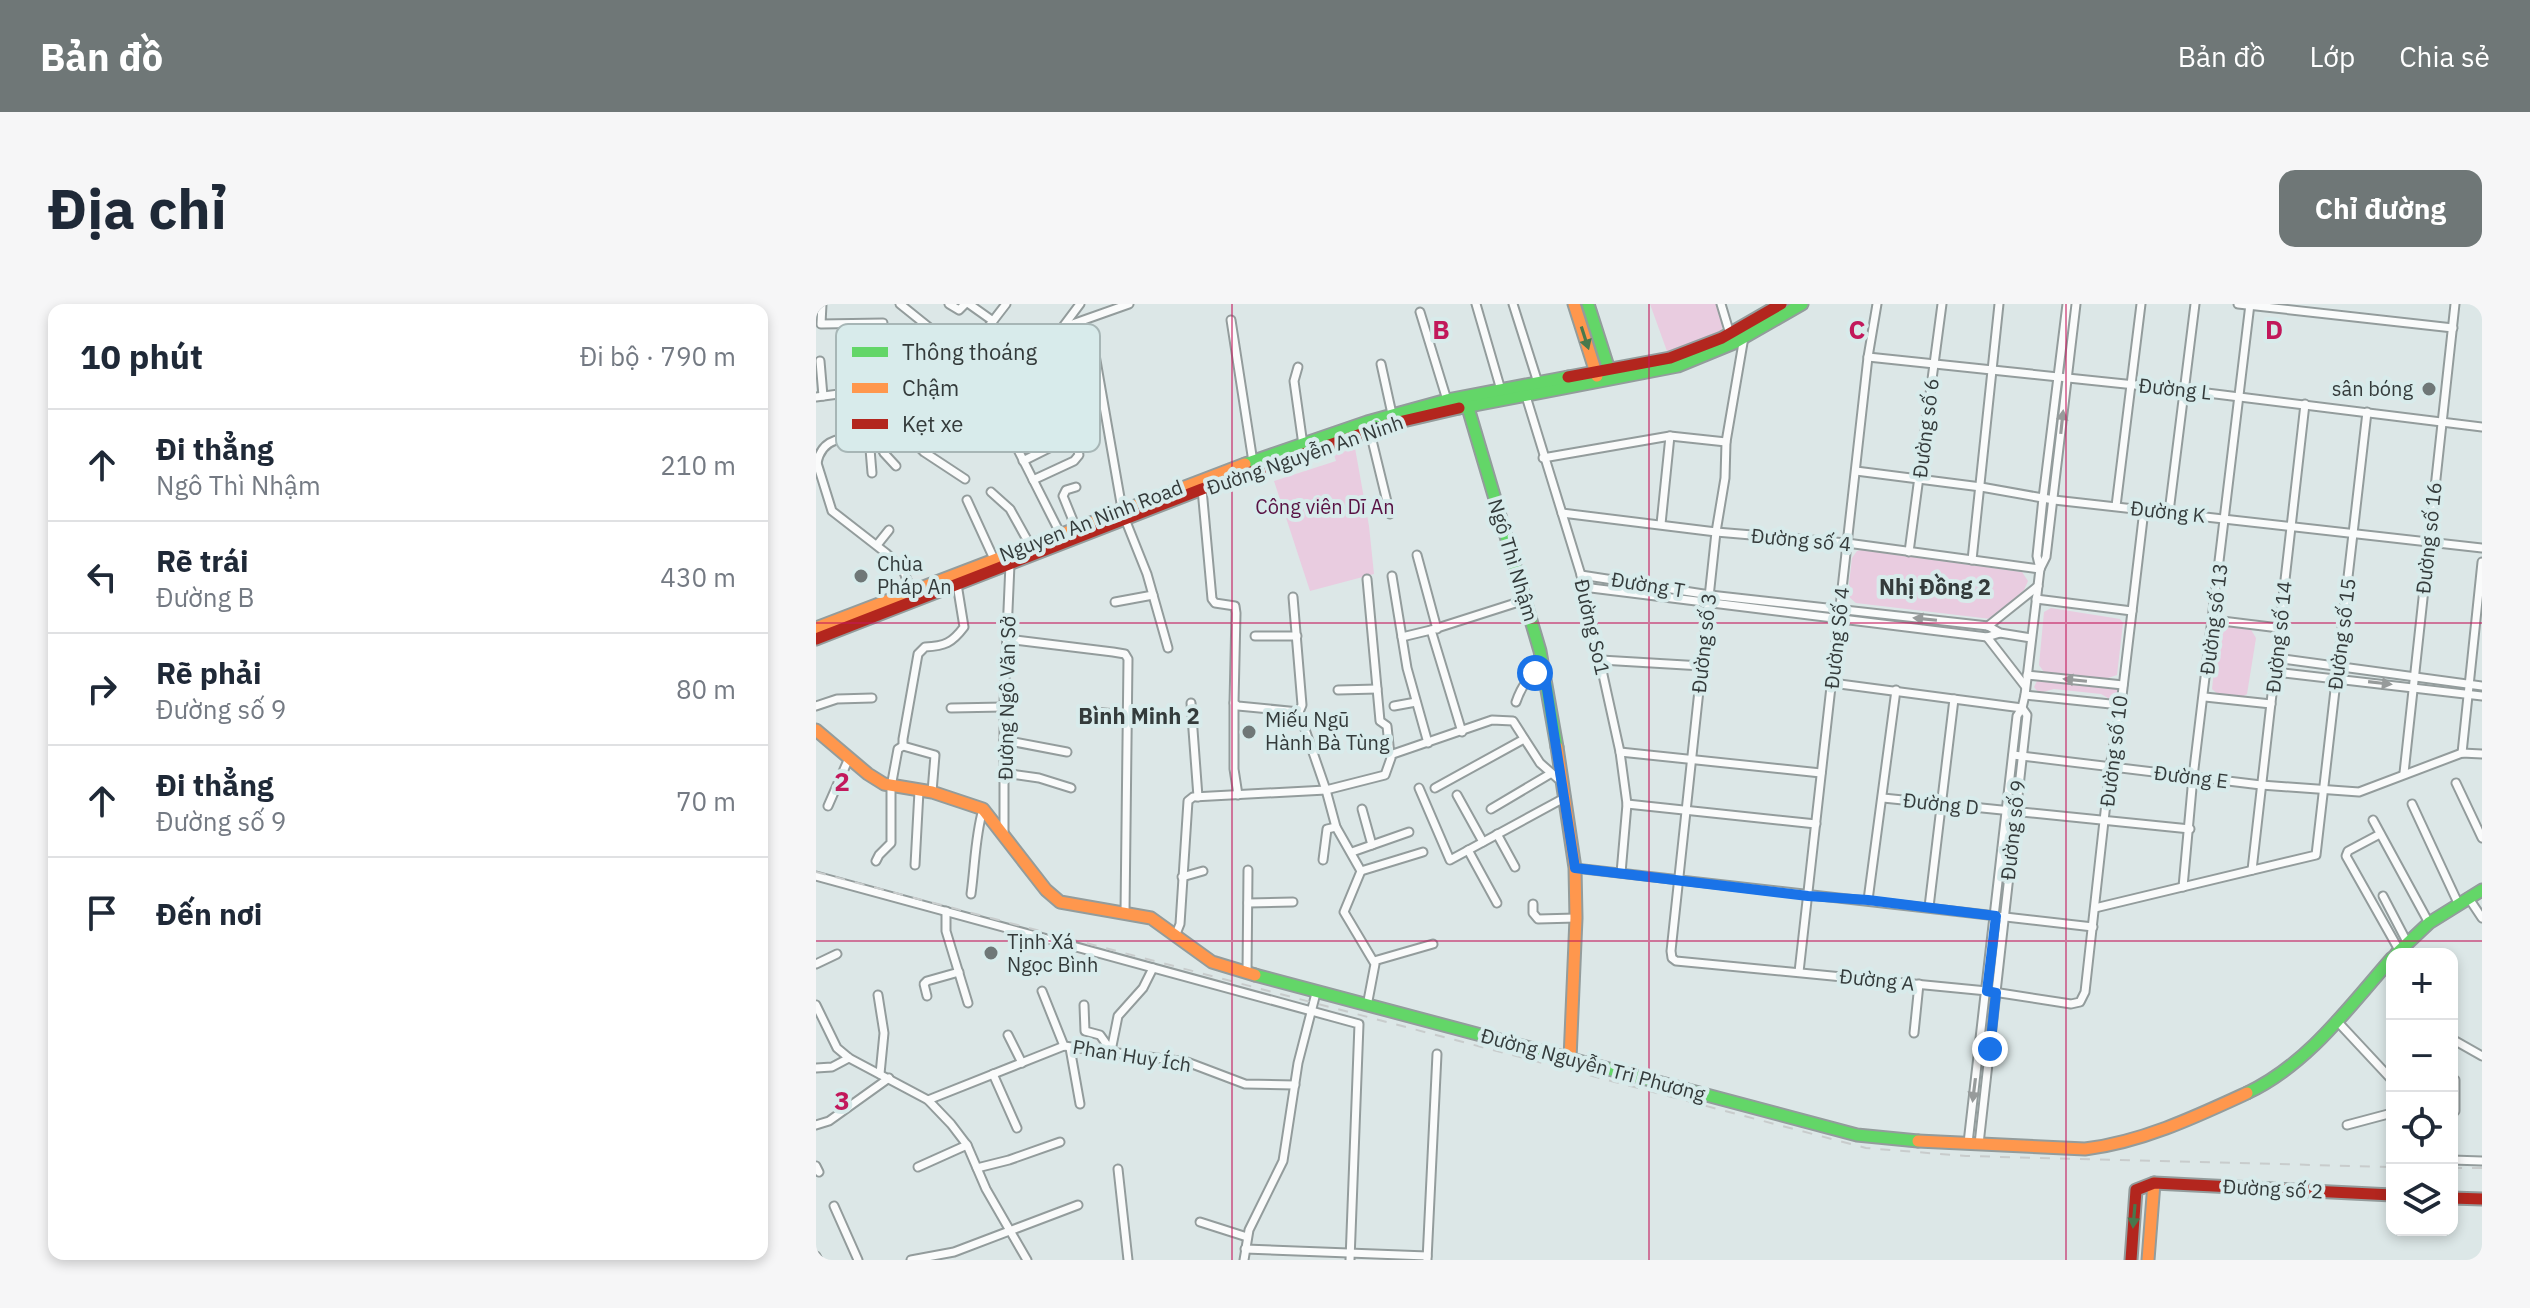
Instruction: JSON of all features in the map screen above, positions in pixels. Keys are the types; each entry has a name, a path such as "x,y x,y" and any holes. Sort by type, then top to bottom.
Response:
{"main road":[{"path":"1574,304 1597,376"},
{"path":"1588,304 1610,374"},
{"path":"1736,338 1781,304"},
{"path":"1540,388 1610,374 1736,338 1802,304"},
{"name":"Đường Nguyễn An Ninh","path":"816,639 914,596 1010,564 1062,538 1201,484 1368,427 1466,401 1540,388"},
{"name":"Nguyen An Ninh Road","path":"1201,484 1253,462 1368,427 1392,414 1447,400 1466,401 1501,390 1524,391"},
{"name":"Ngô Thì Nhậm","path":"1466,401 1544,670 1566,797 1575,868 1576,918 1570,1059"},
{"name":"Nguyen An Ninh Road","path":"816,628 914,596 994,559 1030,545 1062,538 1076,528 1124,514"},
{"path":"816,730 868,774 891,787 932,792 983,809"},
{"name":"Đường Nguyễn Tri Phương","path":"983,809 1046,890 1060,902 1151,918 1212,962 1316,993 1857,1135 1886,1139 2085,1149 2143,1137 2268,1083 2296,1061 2386,964"},
{"name":"Đường Nguyễn Tri Phương","path":"2401,948 2429,923 2482,890"},
{"path":"2131,1260 2136,1190 2154,1183 2148,1260"},
{"name":"Đường số 2","path":"2154,1183 2386,1195"},
{"path":"2458,1198 2482,1199"},
{"path":"2132,1246 2149,1246"}],"street":[{"path":"822,304 821,324 883,323"},
{"path":"900,304 925,324"},
{"path":"949,304 959,310 967,304 993,321"},
{"path":"991,324 1006,304"},
{"path":"1065,324 1080,304"},
{"path":"1090,304 1093,316"},
{"path":"1072,324 1129,304"},
{"path":"1476,304 1501,390"},
{"path":"1513,304 1540,388"},
{"path":"1721,304 1736,338"},
{"name":"Đường Số 4","path":"1799,972 1868,357 1877,304"},
{"name":"Đường số 6","path":"1909,552 1942,304"},
{"path":"1972,560 1999,304"},
{"name":"Đường số 9","path":"2040,569 2046,557 2054,500 2067,304"},
{"name":"Đường số 9","path":"1973,1144 2017,755 2027,715 2022,708 2040,569 2037,556 2043,498 2076,304"},
{"path":"2116,506 2141,304"},
{"path":"2169,512 2195,304"},
{"path":"2238,304 2453,328"},
{"name":"Đường số 16","path":"2404,773 2455,304"},
{"name":"Đường số 13","path":"2183,887 2193,777 2250,305"},
{"path":"1420,312 1447,400"},
{"path":"1231,320 1253,462"},
{"name":"Đường số 3","path":"1671,951 1716,532 1725,478 1736,338"},
{"name":"Đường L","path":"1868,357 2238,396 2482,427"},
{"path":"820,361 820,396"},
{"path":"1381,364 1392,414"},
{"path":"1298,367 1294,381 1303,445"},
{"path":"1100,382 1124,514 1168,648"},
{"name":"Đường So1","path":"1524,391 1581,575 1620,752 1627,804 1621,873"},
{"name":"Đường số 14","path":"2252,870 2305,404"},
{"name":"Đường số 15","path":"2252,870 2316,855 2367,412"},
{"path":"1368,427 1390,514"},
{"path":"1543,458 1670,436 1726,442"},
{"path":"1661,524 1670,436"},
{"path":"836,441 825,446 816,463 832,511 877,545 903,570 914,596"},
{"path":"871,452 872,473"},
{"path":"883,452 896,466"},
{"path":"924,452 965,479"},
{"path":"1019,452 1062,538"},
{"path":"1023,461 1041,452"},
{"path":"1033,480 1074,461 1078,452"},
{"name":"Đường K","path":"1856,471 2054,500 2482,548"},
{"path":"1201,484 1212,599 1215,603 1235,606 1236,613 1234,769 1238,795"},
{"path":"1076,487 1066,490 1063,496 1076,528"},
{"path":"991,492 1010,509 1030,545"},
{"path":"967,500 994,559"},
{"name":"Đường số 10","path":"2085,992 2110,767 2144,510"},
{"name":"Đường số 4","path":"1562,513 1716,532 1847,543 2040,569"},
{"path":"877,545 889,530"},
{"path":"1417,555 1462,732"},
{"path":"2482,562 2462,753 2482,754"},
{"name":"Đường Ngô Văn Sở","path":"1004,833 1004,707 1010,564"},
{"name":"Đường T","path":"1581,575 1840,619 1987,637 2000,633"},
{"path":"1392,576 1407,668 1428,743"},
{"path":"1367,579 1380,721 1387,726 1390,755 1498,718 1506,719 1513,721 1550,774 1563,783"},
{"path":"903,746 918,654 925,647 944,646 954,640 964,627 957,584"},
{"path":"1988,626 2038,586"},
{"name":"Đường T","path":"1583,587 1841,609 1988,626 2000,633 2031,638"},
{"path":"1115,602 1153,595"},
{"path":"1293,597 1302,705 1299,712 1336,827 1361,871 1344,912 1374,961 1367,1006"},
{"path":"2036,599 2132,611"},
{"path":"1402,637 1434,630 1525,600"},
{"path":"2214,620 2279,628"},
{"path":"1255,636 1297,636"},
{"path":"1987,637 2025,691 2120,705"},
{"path":"1007,639 1125,654 1129,667 1125,912"},
{"path":"2276,658 2482,686"},
{"path":"1601,660 1702,666"},
{"path":"1516,702 1521,686 1535,673 1544,670"},
{"path":"2275,672 2482,696"},
{"path":"2027,675 2123,685"},
{"path":"1832,683 2022,708"},
{"path":"1338,690 1377,689"},
{"path":"1868,900 1896,690"},
{"path":"2205,697 2271,704"},
{"path":"816,706 837,699 872,698"},
{"path":"1929,907 1954,699"},
{"path":"1394,706 1416,702"},
{"path":"1191,703 1198,797"},
{"path":"1234,703 1238,706 1299,712"},
{"path":"951,708 1004,707"},
{"path":"1087,717 1093,712 1128,715"},
{"path":"1435,788 1524,739"},
{"path":"1004,740 1067,752"},
{"path":"876,861 891,843 891,787 898,749 903,746 935,755 932,792"},
{"path":"1620,752 1821,773"},
{"name":"Đường E","path":"2017,755 2261,785 2359,792 2462,753"},
{"path":"828,806 849,758"},
{"path":"1176,934 1180,924 1185,808 1188,801 1198,797 1326,790 1385,775 1391,758"},
{"path":"1004,773 1039,778 1071,788"},
{"path":"1491,809 1550,774"},
{"path":"2456,783 2482,838"},
{"path":"1419,788 1450,860"},
{"path":"915,865 919,791"},
{"path":"1457,795 1483,842"},
{"path":"1441,864 1566,797"},
{"name":"Đường D","path":"1883,798 2190,829"},
{"path":"1627,804 1816,824"},
{"path":"2412,804 2463,900 2482,918"},
{"path":"971,894 977,854 976,834 983,809"},
{"path":"1362,809 1372,845"},
{"path":"2373,820 2429,923"},
{"path":"1323,860 1327,829 1336,827"},
{"path":"1352,852 1409,832"},
{"path":"1497,834 1515,867"},
{"path":"2380,834 2348,851 2346,856 2396,948"},
{"path":"1468,850 1497,903"},
{"path":"1361,871 1423,852"},
{"path":"1575,868 2093,927"},
{"path":"1247,973 1248,870"},
{"path":"2095,908 2252,870"},
{"path":"1182,877 1203,871"},
{"path":"816,876 1359,1024 1350,1256"},
{"path":"2383,896 2397,948"},
{"path":"1248,903 1293,902"},
{"path":"1533,904 1533,913 1538,919 1576,918"},
{"path":"946,911 944,924 968,1003"},
{"path":"1374,961 1433,944"},
{"name":"Đường A","path":"1671,951 1676,961 1919,984 2071,1004 2080,1002 2085,992"},
{"path":"816,964 837,954"},
{"path":"1111,1051 1118,1016 1143,988 1153,968"},
{"path":"927,996 924,984 927,981 959,972"},
{"path":"1914,1033 1919,984"},
{"path":"1042,991 1067,1047 1080,1104"},
{"path":"1244,1260 1253,1219 1283,1161 1298,1063 1316,993"},
{"path":"878,995 884,1033 885,1076"},
{"path":"816,1005 837,1048 863,1068 885,1076 928,1100 967,1145 1027,1260"},
{"path":"1084,1005 1085,1031 1100,1035 1111,1051"},
{"path":"2336,1020 2386,1071"},
{"path":"1008,1035 1022,1063"},
{"path":"2458,1042 2482,1056"},
{"name":"Phan Huy Ích","path":"928,1100 1067,1047 1187,1062 1245,1084 1295,1085"},
{"path":"1245,1249 1317,1256 1427,1258 1437,1054"},
{"path":"816,1068 832,1067 849,1058"},
{"path":"993,1074 1017,1128"},
{"path":"816,1125 829,1121 885,1076"},
{"path":"2347,1125 2386,1115"},
{"path":"977,1168 1031,1154 1060,1142"},
{"path":"918,1167 967,1145"},
{"path":"2458,1160 2482,1161"},
{"path":"1118,1169 1128,1260"},
{"path":"911,1260 954,1252 1078,1205"},
{"path":"834,1206 858,1260"},
{"path":"1200,1222 1247,1237"},
{"path":"1279,1260 1280,1250"}],"green space":[{"path":"1650,304 1718,304 1723,321 1721,333 1668,354"},
{"name":"Công viên Dĩ An","path":"1355,448 1374,574 1310,591 1274,481 1336,461 1334,455"},
{"path":"1862,550 2022,572 2028,581 2024,590 1991,619 1856,603 1848,592 1852,558"},
{"path":"2051,608 2120,619 2123,623 2117,675 2105,679 2044,672 2039,665 2044,612"},
{"path":"2225,626 2250,628 2256,638 2247,694 2234,698 2212,689 2218,631"},
{"path":"2041,680 2113,688 2118,695 2113,701 2101,694 2054,689 2039,693 2034,687"}],"railway":[{"path":"816,872 1866,1148 1966,1156 2386,1167"},
{"path":"2458,1168 2482,1168"}],"traffic: fast":[{"path":"1588,304 1611,376"},
{"path":"1459,408 1678,366 1734,343 1802,304"},
{"path":"1245,464 1367,422 1447,400 1568,377"},
{"path":"1466,401 1540,651 1557,747"},
{"path":"2402,948 2429,923 2482,890"},
{"path":"2247,1093 2269,1081 2308,1051 2386,965"},
{"path":"1255,975 1857,1135 1918,1141"}],"traffic: slow":[{"path":"1574,304 1597,376"},
{"path":"816,628 1245,464"},
{"path":"816,730 884,784 932,792 983,809 1046,890 1060,902 1151,918 1212,962 1255,975"},
{"path":"1557,747 1575,868 1570,1059"},
{"path":"1918,1141 2085,1149 2106,1146 2148,1135 2247,1093"},
{"path":"2148,1260 2154,1183"}],"traffic: jam":[{"path":"1568,377 1670,358 1722,338 1781,304"},
{"path":"816,639 1202,489 1390,424 1459,408"},
{"path":"2131,1260 2136,1190 2154,1183 2386,1195"},
{"path":"2458,1198 2482,1199"}],"place":[{"name":"sân bóng","path":"2429,389"},
{"name":"Chùa Pháp An","path":"861,576"},
{"name":"Miếu Ngũ Hành Bà Tùng","path":"1249,732"},
{"name":"Tịnh Xá Ngọc Bình","path":"991,953"}],"district":[{"name":"Nhị Đồng 2","path":"1935,587"},
{"name":"Bình Minh 2","path":"1139,716"}],"route":[{"path":"1535,673 1544,670 1575,868 1996,916 1987,991 1996,993 1990,1049"}]}
